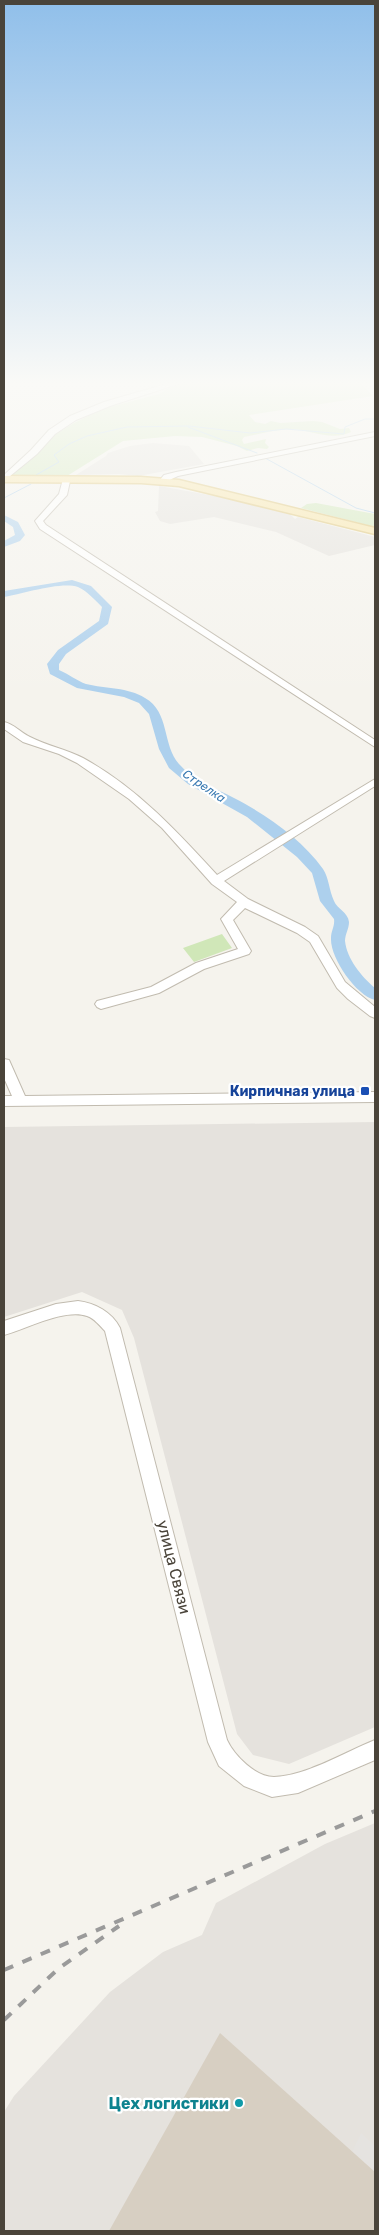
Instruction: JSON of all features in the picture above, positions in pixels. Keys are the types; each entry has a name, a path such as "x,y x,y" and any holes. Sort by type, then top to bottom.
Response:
{"main road":[{"path":"205,488 375,531"}],"street":[{"path":"64,488 63,495 39,521 43,527 375,744"},
{"path":"4,725 27,740 63,752 81,761 118,786 151,812 216,882 244,902 301,930 314,939 341,985 352,996 375,1012"},
{"path":"216,882 375,782"},
{"path":"101,1004 155,990 200,966 245,951 227,919 244,902"},
{"path":"4,1064 21,1101"},
{"path":"4,1101 375,1097"},
{"name":"улица Связи","path":"4,1328 61,1310 87,1309 100,1315 112,1328 218,1742 226,1759 251,1779 272,1787 298,1783 375,1750"}],"shaded area":[{"path":"159,488 172,488 237,500 290,514 295,519 298,517 375,537 375,545 329,556 276,532 214,517 170,524 160,521 155,512 158,511"},
{"path":"375,1122 375,1727 289,1764 253,1755 237,1734 134,1338 122,1310 82,1292 4,1317 4,1127"},
{"path":"375,1823 375,2231 4,2231 4,2112 14,2096 110,1992 163,1952 202,1935 216,1903 325,1844"},
{"path":"361,2133 375,2146 375,2173 352,2152"}],"green space":[{"path":"316,503 375,514 375,527 301,508 307,504"},
{"path":"222,934 232,948 194,962 183,948"}],"building":[{"name":"Цех логистики","path":"220,2033 375,2172 375,2231 109,2231"}],"waterway":[{"path":"4,498 23,488"},
{"path":"320,488 356,508 375,513"},
{"name":"Стрелка","path":"4,518 15,524 20,535 17,539 4,544"},
{"name":"Стрелка","path":"4,594 63,583 79,584 95,594 107,607 104,622 62,652 53,664 54,672 81,686 128,694 143,701 154,714 168,758 179,771 200,786 252,814 291,843 311,863 318,872 330,907 341,919 342,925 338,940 342,956 351,971 375,995"}],"railway":[{"path":"4,1970 375,1811"},
{"path":"4,2020 58,1969 119,1926"}],"place":[{"name":"Кирпичная улица","path":"365,1091"},
{"name":"Цех логистики","path":"239,2103"}]}
